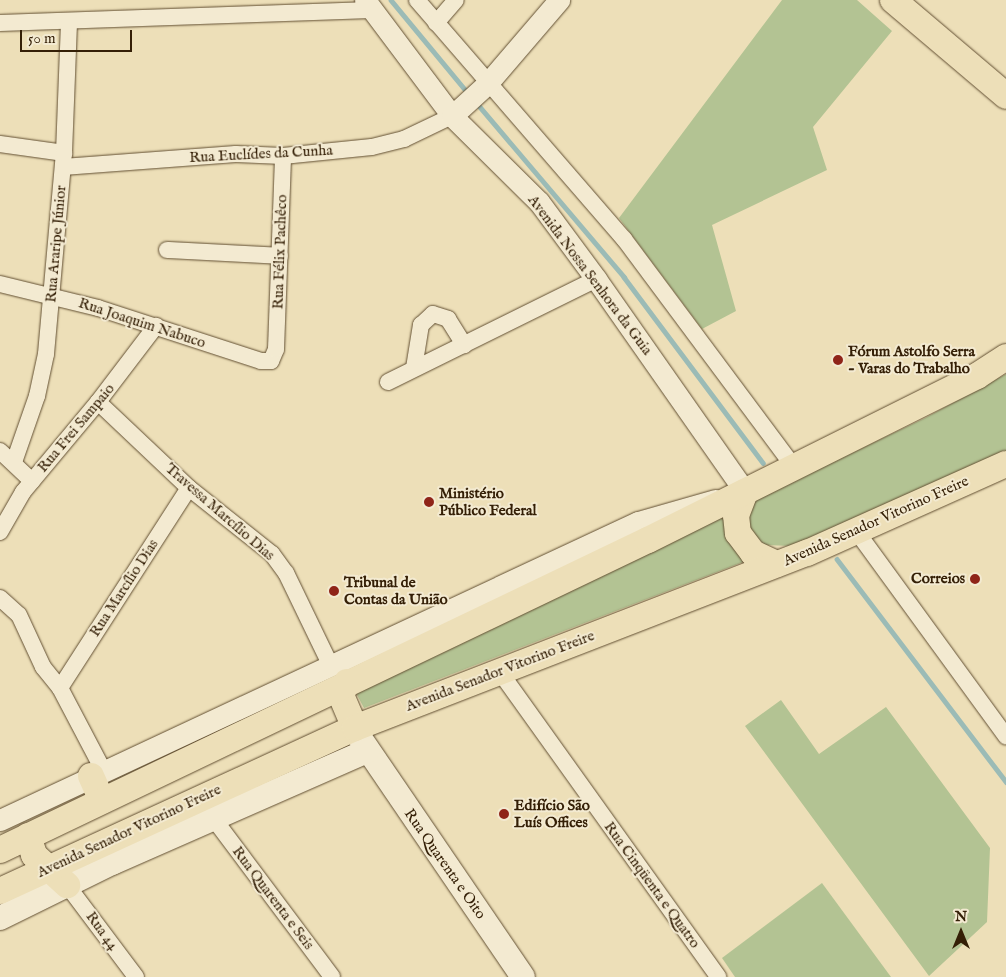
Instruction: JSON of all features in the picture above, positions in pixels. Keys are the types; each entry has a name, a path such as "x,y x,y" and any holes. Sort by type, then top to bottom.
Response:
{"main road":[{"path":"892,0 1006,96"},
{"path":"917,0 1006,76"},
{"path":"0,850 102,801 339,674 740,494 977,376 1003,361"},
{"name":"Avenida Senador Vitorino Freire","path":"0,918 59,876 354,728 857,532 1006,464"},
{"path":"740,494 736,515 738,533 753,553 777,564"},
{"path":"339,674 342,695 354,728"},
{"path":"367,751 381,717"},
{"name":"Rua Quarenta e Oito","path":"354,728 367,751 523,977"},
{"name":"Avenida Senador Vitorino Freire","path":"0,892 59,876 214,818 367,751"},
{"path":"97,773 102,801"},
{"path":"28,836 31,851 59,876"}],"street":[{"path":"417,0 483,88 624,239 794,467"},
{"path":"436,23 456,0"},
{"path":"457,112 483,88 559,0"},
{"path":"0,23 368,5"},
{"name":"Avenida Nossa Senhora da Guia","path":"368,5 457,112 539,202 596,278 740,494"},
{"name":"Rua Araripe Júnior","path":"14,462 42,371 52,295 63,160 69,21"},
{"name":"Rua Euclídes da Cunha","path":"0,144 63,160 236,154 283,156 372,147 428,130 457,112"},
{"name":"Rua Félix Pachêco","path":"276,349 283,156"},
{"path":"167,250 280,256"},
{"path":"388,382 596,278"},
{"name":"Rua Joaquim Nabuco","path":"0,284 52,295 156,326 261,362 271,361 276,349"},
{"path":"414,368 421,325 433,314 448,319 464,345"},
{"name":"Rua Frei Sampaio","path":"0,532 32,481 98,402 156,326"},
{"name":"Travessa Marcílio Dias","path":"98,402 189,488 272,554 286,573 339,674"},
{"path":"0,450 32,481"},
{"name":"Rua Marcílio Dias","path":"60,688 189,488"},
{"path":"857,532 1004,730"},
{"path":"0,598 19,615 43,667 60,688 97,773"},
{"name":"Rua Cinqüenta e Quatro","path":"500,672 718,977"},
{"path":"0,820 97,773 339,674"},
{"name":"Rua Quarenta e Seis","path":"214,818 332,977"},
{"name":"Rua 44","path":"59,876 136,977"}],"green space":[{"path":"782,0 857,0 892,31 813,127 827,170 712,225 736,311 702,329 619,218"},
{"path":"1006,374 1006,451 792,546 765,545 749,530 748,504 753,500 925,418"},
{"path":"728,513 751,559 364,708 356,693"},
{"path":"781,700 819,754 886,707 990,848 987,922 929,976 745,726"},
{"path":"822,883 891,977 735,977 722,958"}],"waterway":[{"path":"391,0 468,93"},
{"path":"475,101 624,277 763,463"},
{"path":"837,559 1006,782"}],"place":[{"name":"Fórum Astolfo Serra - Varas do Trabalho","path":"838,360"},
{"name":"Ministério Público Federal","path":"429,502"},
{"name":"Correios","path":"975,579"},
{"name":"Tribunal de Contas da União","path":"334,591"},
{"name":"Edifício São Luís Offices","path":"504,814"}]}
